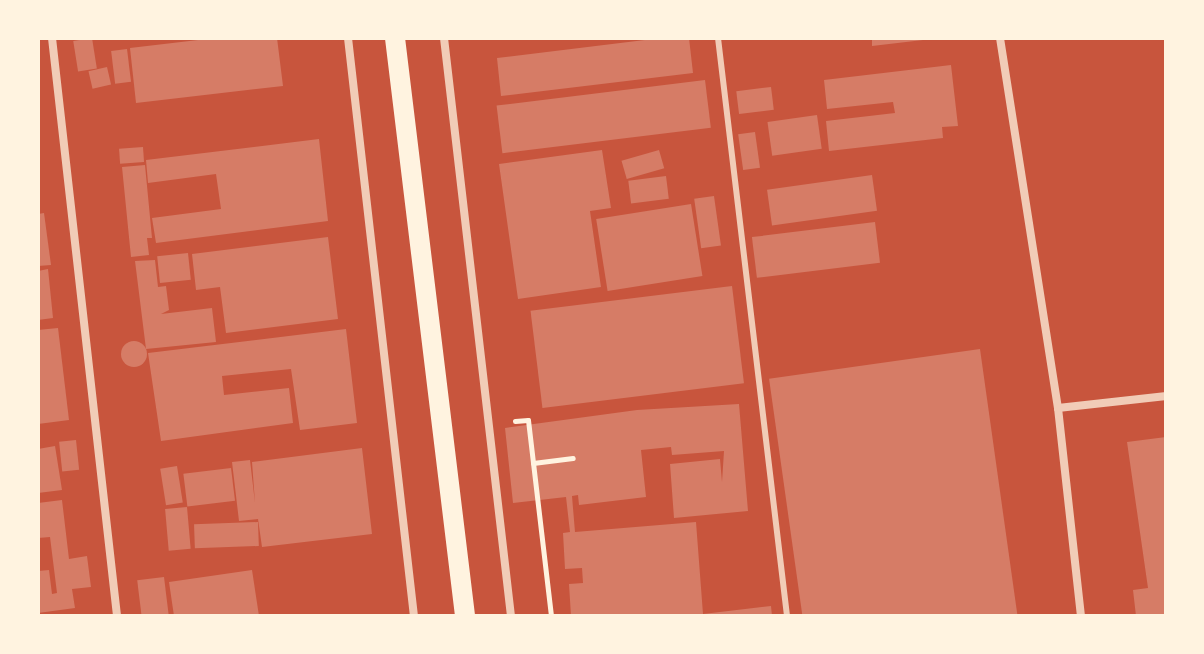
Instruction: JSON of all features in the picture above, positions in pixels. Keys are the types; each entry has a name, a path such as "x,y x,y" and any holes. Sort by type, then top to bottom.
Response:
{"main road":[{"path":"395,38 465,616"}],"street":[{"path":"52,38 117,616"},
{"path":"348,38 414,616"},
{"path":"444,38 511,616"},
{"path":"1000,38 1058,408 1081,616"},
{"path":"1058,408 1166,396"}],"lane":[{"path":"718,38 787,616"}],"path":[{"path":"489,423 528,420 551,616"},
{"path":"533,463 573,458"}],"building":[{"path":"92,38 97,69 78,72 73,41"},
{"path":"215,38 277,38 283,86 136,103 130,48"},
{"path":"661,38 689,38 693,73 501,96 497,58"},
{"path":"872,38 923,38 923,40 872,46"},
{"path":"127,49 131,82 115,84 111,51"},
{"path":"951,65 958,126 942,127 943,138 829,151 826,121 895,113 893,102 827,109 824,80"},
{"path":"107,67 111,85 93,89 88,71"},
{"path":"705,80 711,128 502,153 497,106"},
{"path":"771,87 774,110 739,114 736,91"},
{"path":"817,115 822,149 772,156 767,122"},
{"path":"755,132 760,168 743,170 738,134"},
{"path":"319,139 328,221 156,243 152,218 221,209 216,174 148,183 146,160"},
{"path":"143,147 144,162 120,164 119,149"},
{"path":"602,150 611,208 590,211 601,287 518,299 499,164"},
{"path":"659,150 664,168 627,179 622,161"},
{"path":"145,165 152,238 147,238 149,255 131,257 122,167"},
{"path":"872,175 877,211 772,225 767,190"},
{"path":"666,176 669,199 631,203 628,181"},
{"path":"714,196 721,246 701,248 694,199"},
{"path":"691,204 702,276 608,291 596,219"},
{"path":"44,213 51,265 38,266 38,214"},
{"path":"875,222 880,263 757,278 752,237"},
{"path":"328,237 338,319 226,333 220,287 196,290 192,254"},
{"path":"188,253 191,280 160,283 157,256"},
{"path":"155,260 158,287 166,286 169,310 161,314 212,308 216,342 146,349 135,261"},
{"path":"48,269 53,318 38,320 38,271"},
{"path":"732,286 744,383 542,408 531,311"},
{"path":"58,328 69,420 38,424 38,330"},
{"path":"346,329 357,423 300,430 291,369 222,376 224,395 289,388 293,423 161,441 148,353"},
{"path":"134,341 143,345 147,354 143,363 134,367 125,363 121,354 125,345"},
{"path":"980,349 1018,616 802,616 769,379"},
{"path":"739,404 748,511 674,518 670,464 720,459 722,482 724,451 672,455 671,447 641,450 646,497 579,505 578,495 572,496 575,532 696,522 703,614 771,606 772,616 571,616 569,584 583,583 582,568 565,569 563,533 570,532 566,497 513,503 505,428 637,410"},
{"path":"1166,437 1166,616 1136,616 1133,590 1148,588 1127,442"},
{"path":"76,440 79,470 62,472 59,442"},
{"path":"55,446 62,490 38,493 38,449"},
{"path":"362,448 372,534 262,547 258,519 239,521 232,462 250,460 255,503 252,462"},
{"path":"177,466 183,503 166,505 160,469"},
{"path":"231,468 235,501 187,507 183,474"},
{"path":"62,500 69,559 87,556 91,587 72,589 75,608 38,613 38,571 49,570 52,594 57,593 50,537 38,538 38,503"},
{"path":"187,507 191,549 169,551 165,509"},
{"path":"258,522 259,546 195,548 194,524"},
{"path":"252,570 259,616 174,616 169,582"},
{"path":"164,577 169,616 142,616 137,580"}]}
